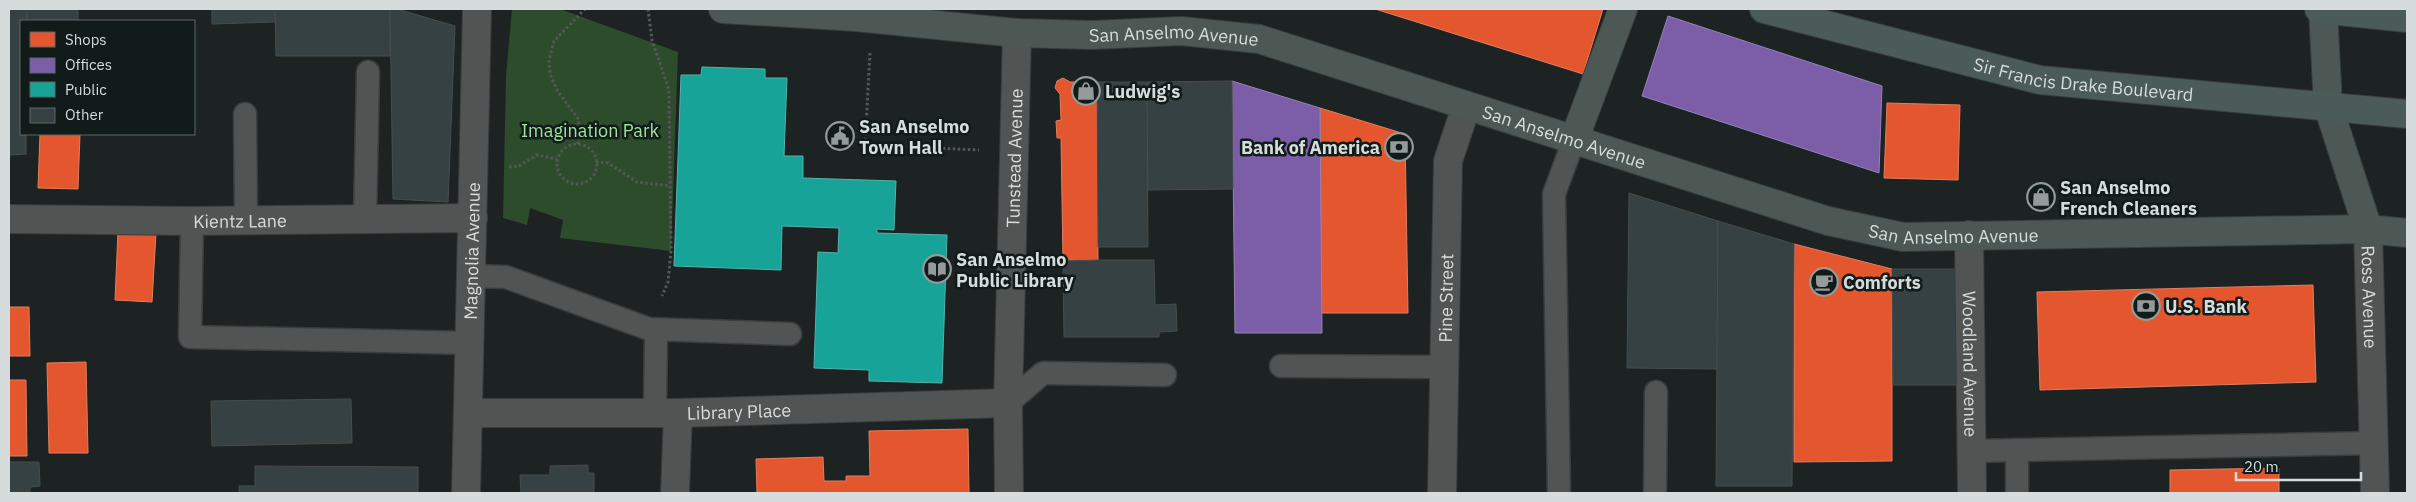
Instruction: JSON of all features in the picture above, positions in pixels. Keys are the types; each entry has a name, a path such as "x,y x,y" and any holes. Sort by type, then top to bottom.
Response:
{"main road":[{"name":"Sir Francis Drake Boulevard","path":"1764,9 2040,80 2407,114"},
{"path":"2318,9 2407,18"}],"street":[{"name":"Magnolia Avenue","path":"466,493 477,9"},
{"name":"San Anselmo Avenue","path":"723,9 871,19 1017,33 1092,35 1183,20 1259,39 1466,107 1828,221 1904,237 2368,229 2407,233"},
{"path":"1574,140 1623,9"},
{"name":"Ross Avenue","path":"2323,9 2328,106 2368,229 2375,493"},
{"name":"Tunstead Avenue","path":"1008,493 1008,403 1017,33"},
{"name":"Pine Street","path":"1442,493 1448,161 1466,107"},
{"name":"Kientz Lane","path":"9,219 192,221 473,218"},
{"name":"Woodland Avenue","path":"1969,235 1972,493"},
{"name":"Library Place","path":"469,414 666,413 1008,403"},
{"path":"666,413 674,493"}],"lane":[{"path":"365,219 368,72"},
{"path":"245,114 246,220"},
{"path":"1559,493 1554,194 1574,140"},
{"path":"192,221 190,337 470,343"},
{"path":"472,276 506,277 652,329 790,334"},
{"path":"652,329 666,413"},
{"path":"1281,366 1444,367"},
{"path":"1008,403 1043,373 1165,375"},
{"path":"1655,493 1656,392"},
{"path":"1972,451 2374,444"},
{"path":"2017,450 2017,493"}],"path":[{"path":"578,144 579,120 557,90 550,74 549,60 554,41 585,9"},
{"path":"648,9 652,40 670,90 672,251 668,282 652,329"},
{"path":"871,19 865,145 1015,152"},
{"path":"578,144 590,150 596,162 596,169 590,180 578,185 565,181 561,177 556,165 557,159 565,148 578,144"},
{"path":"474,175 519,166 537,155 557,159"},
{"path":"596,162 608,163 637,182 670,186"}],"green space":[{"name":"Imagination Park","path":"512,9 560,9 678,52 671,251 560,238 563,220 530,208 527,225 503,218 506,76"}],"building: Shops":[{"path":"1375,9 1603,9 1583,74"},
{"path":"1063,78 1070,82 1097,82 1098,260 1063,261 1061,138 1057,138 1056,121 1061,120 1060,94 1055,88 1057,81"},
{"path":"1887,103 1960,105 1958,180 1884,178"},
{"path":"1320,108 1405,134 1408,313 1321,313"},
{"path":"40,135 80,135 78,189 38,188"},
{"path":"118,231 156,233 152,302 115,300"},
{"path":"1794,244 1892,269 1892,461 1794,462"},
{"path":"2313,285 2316,382 2040,390 2037,292"},
{"path":"9,307 29,307 30,356 9,356"},
{"path":"86,362 88,453 49,453 47,363"},
{"path":"9,380 26,380 27,456 9,456"},
{"path":"968,429 969,493 757,493 756,459 823,457 824,481 846,481 846,476 870,476 869,431"},
{"path":"2279,468 2279,493 2170,493 2170,470"}],"building: Offices":[{"path":"1668,16 1882,86 1879,173 1642,96"},
{"path":"1232,81 1320,108 1322,333 1235,333"}],"building: Public":[{"path":"702,67 765,69 765,78 787,78 784,156 803,156 803,178 896,181 894,230 877,229 877,233 947,235 942,383 869,381 869,370 814,368 818,252 838,253 839,228 782,226 781,270 674,266 681,75 701,75"}],"building: Other":[{"path":"9,9 27,9 27,20 20,20 20,135 26,135 26,154 9,155"},
{"path":"27,9 78,9 78,20 27,20"},
{"path":"212,9 275,9 275,22 212,24"},
{"path":"275,9 390,9 390,56 276,56"},
{"path":"390,9 397,9 455,26 448,202 393,199"},
{"path":"1232,81 1233,189 1148,190 1147,82"},
{"path":"1097,82 1147,82 1148,247 1098,247"},
{"path":"1629,193 1718,221 1717,369 1627,368"},
{"path":"1718,221 1794,244 1792,486 1716,486"},
{"path":"1154,260 1155,305 1176,304 1177,331 1159,332 1159,337 1064,337 1063,261"},
{"path":"1892,269 1961,269 1962,385 1893,385"},
{"path":"351,399 352,443 212,446 211,401"},
{"path":"9,462 39,462 40,486 30,487 30,493 9,493"},
{"path":"588,465 588,473 594,473 594,493 521,493 520,475 550,475 550,466"},
{"path":"255,466 418,467 418,493 239,493 239,486 255,486"}],"place":[{"name":"Ludwig's","path":"1086,91"},
{"name":"San Anselmo Town Hall","path":"840,136"},
{"name":"Bank of America","path":"1399,147"},
{"name":"San Anselmo French Cleaners","path":"2041,197"},
{"name":"San Anselmo Public Library","path":"937,269"},
{"name":"Comforts","path":"1824,282"},
{"name":"U.S. Bank","path":"2146,306"}]}
